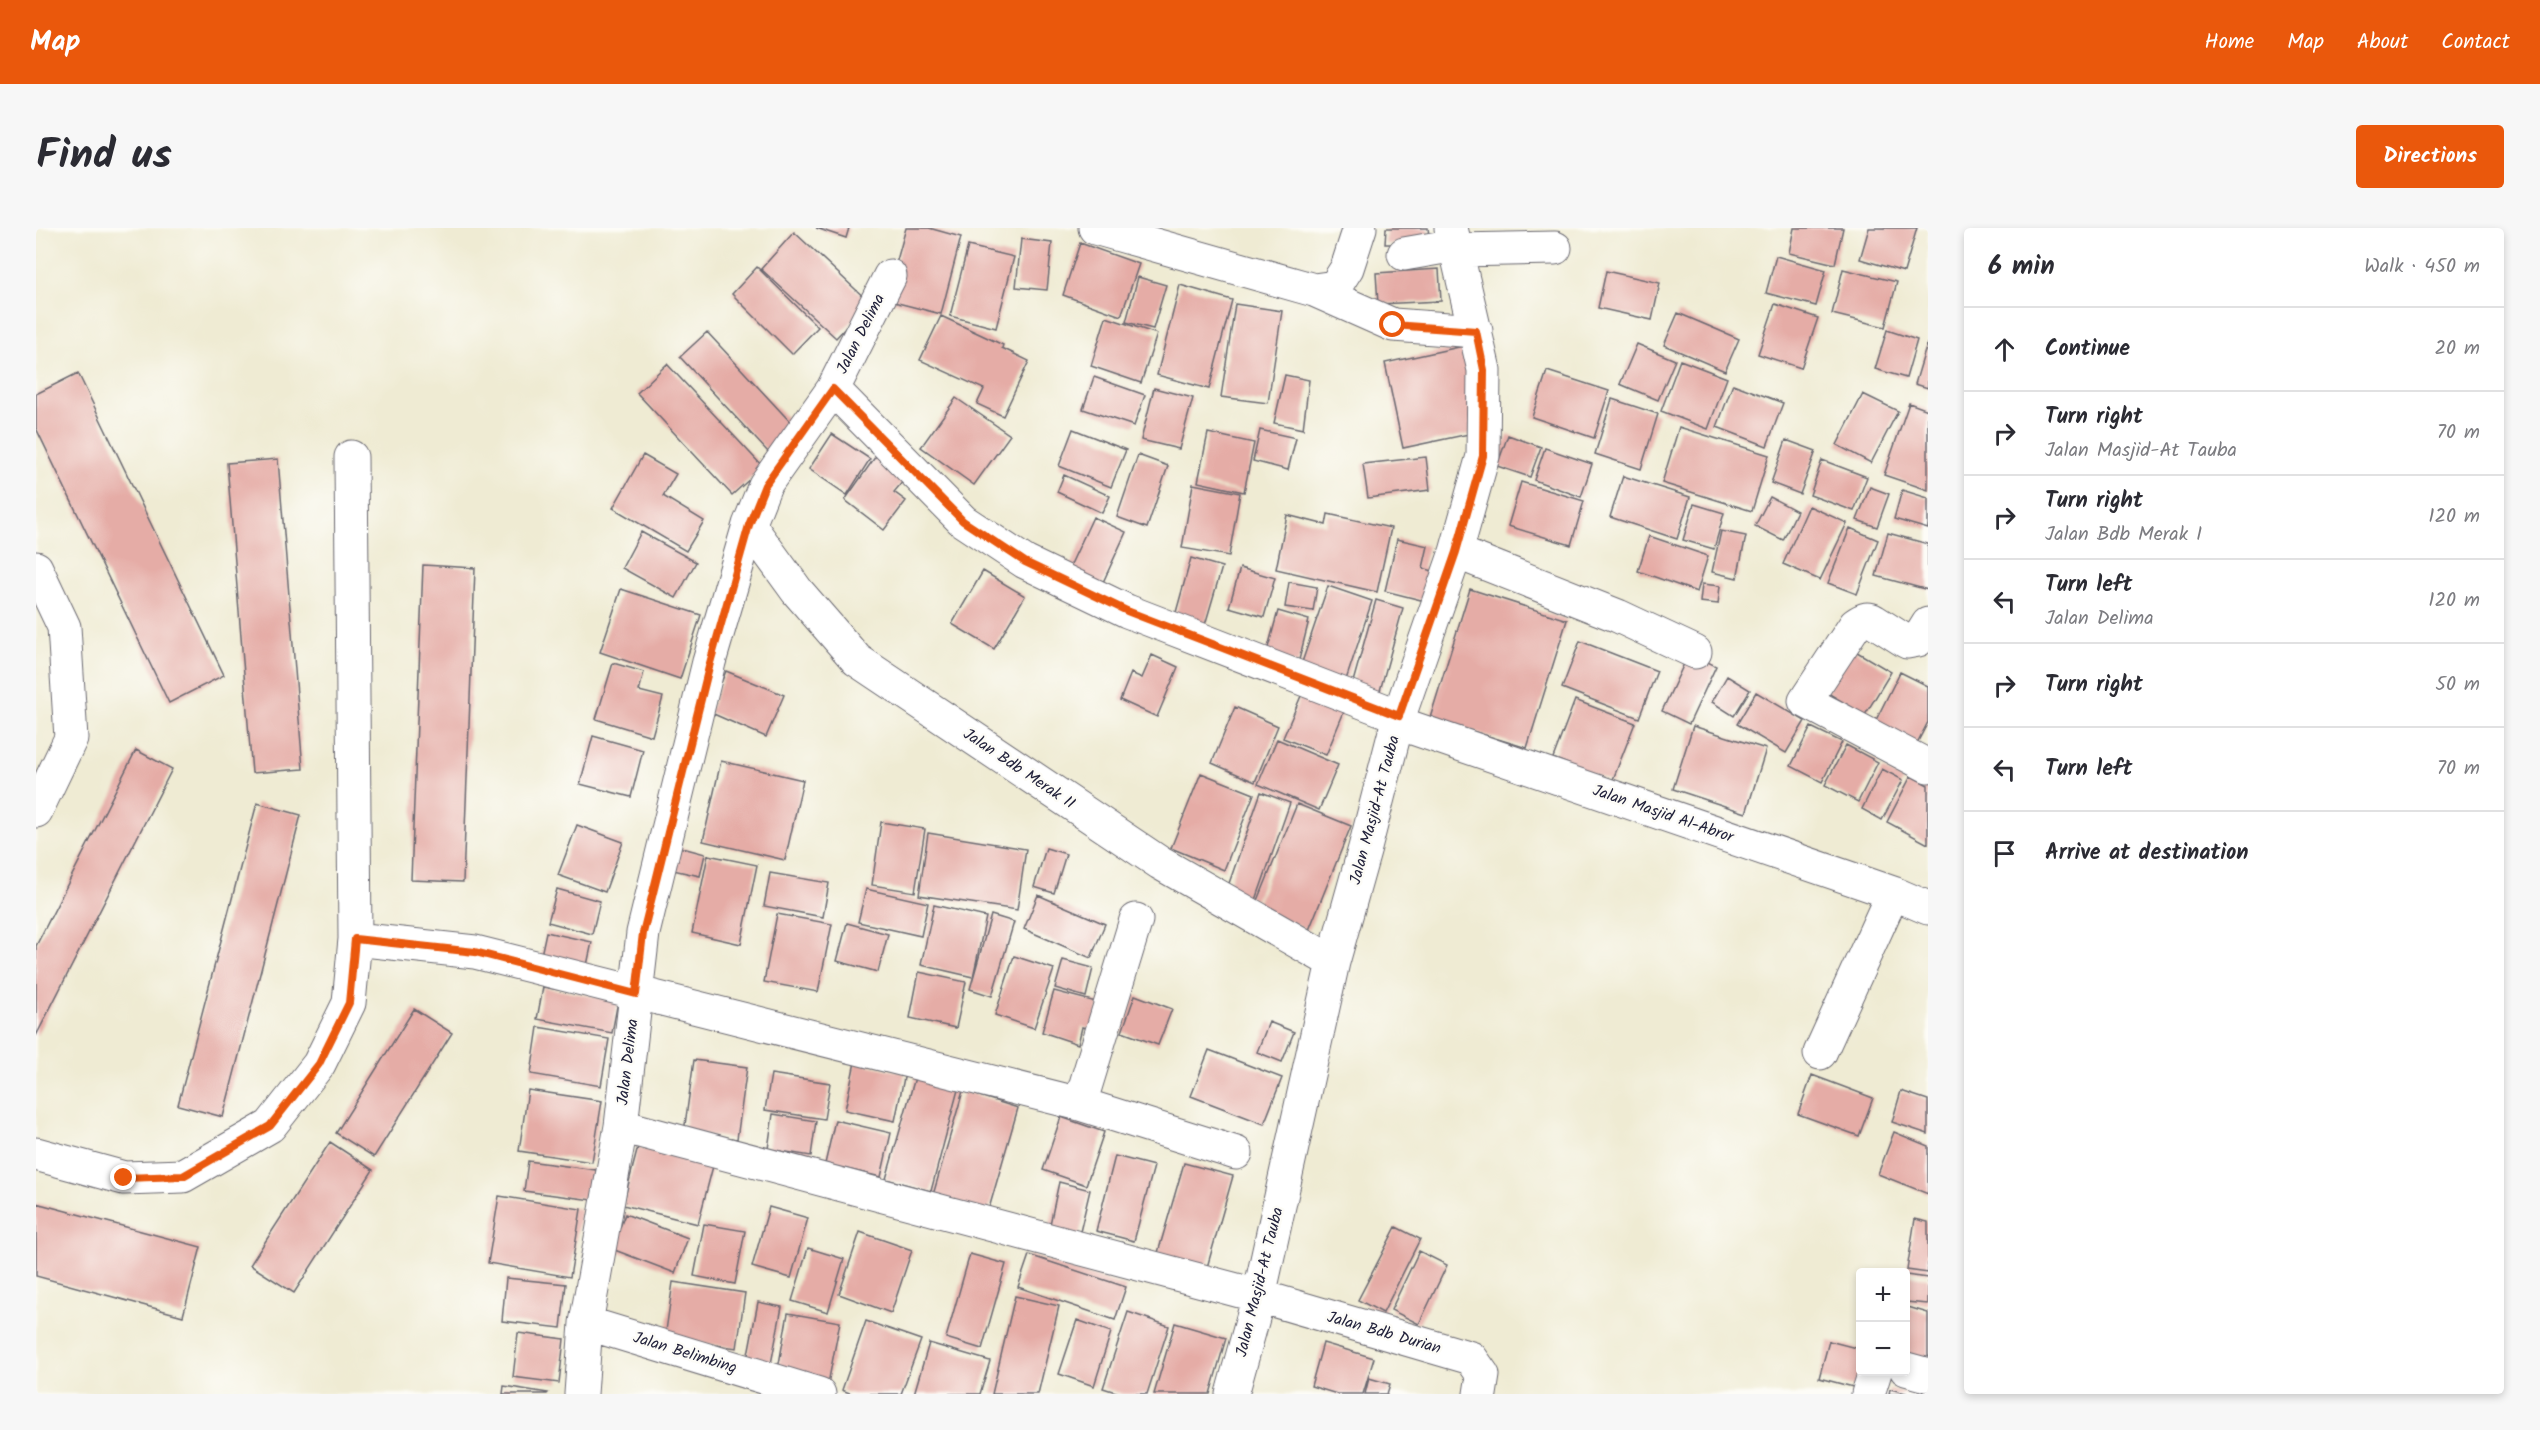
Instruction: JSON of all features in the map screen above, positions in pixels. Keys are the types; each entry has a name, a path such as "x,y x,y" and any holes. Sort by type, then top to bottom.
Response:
{"street":[{"path":"1095,228 1314,290 1393,325 1476,331"},
{"path":"1314,290 1335,287 1347,268 1360,228"},
{"path":"1404,254 1455,241 1555,248"},
{"name":"Jalan Masjid-At Tauba","path":"1232,1394 1259,1296 1333,962 1398,719 1456,552 1483,456 1484,370 1455,241"},
{"name":"Jalan Delima","path":"581,1394 586,1323 621,1126 646,922 710,663 749,525 765,485 833,389 890,276"},
{"name":"Jalan Masjid Al-Abror","path":"833,389 963,521 1025,562 1127,611 1398,719 1893,893 1928,908"},
{"path":"36,1154 124,1178 183,1176 270,1126 319,1064 349,1003 355,939 351,457"},
{"name":"Jalan Bdb Merak II","path":"749,525 797,591 857,660 1160,863 1333,962"},
{"path":"1456,552 1618,616 1695,652"},
{"path":"36,568 64,627 71,738 36,811"},
{"path":"1928,624 1918,640 1907,642 1874,621 1862,620 1855,625 1804,701 1928,766"},
{"path":"1820,1053 1893,893"},
{"path":"1080,1104 1136,920"},
{"path":"355,939 475,952 1080,1104 1236,1153"},
{"name":"Jalan Bdb Durian","path":"621,1126 1259,1296 1471,1358 1483,1375 1480,1394"},
{"name":"Jalan Belimbing","path":"586,1323 819,1394"},
{"path":"1910,1370 1928,1375"},
{"path":"1868,1394 1873,1376"}],"building":[{"path":"816,228 849,228 846,238"},
{"path":"906,228 929,228 961,237 941,314 886,300"},
{"path":"1386,228 1428,228 1430,244 1385,244"},
{"path":"1794,228 1843,228 1835,264 1789,253"},
{"path":"1869,228 1917,228 1904,272 1860,259"},
{"path":"794,232 869,302 836,338 761,269"},
{"path":"1021,239 1052,243 1047,290 1016,287"},
{"path":"1080,243 1139,264 1121,316 1063,295"},
{"path":"968,246 1014,257 996,328 950,316"},
{"path":"1776,256 1826,270 1816,306 1766,293"},
{"path":"757,267 818,327 792,354 732,294"},
{"path":"1439,269 1441,301 1378,304 1376,273"},
{"path":"1843,269 1897,282 1885,327 1832,314"},
{"path":"1606,271 1660,283 1652,320 1598,308"},
{"path":"1138,277 1166,285 1153,329 1126,322"},
{"path":"1180,285 1232,300 1209,389 1157,375"},
{"path":"1235,304 1282,311 1268,403 1221,397"},
{"path":"1775,304 1818,318 1801,368 1758,354"},
{"path":"1678,313 1739,339 1725,371 1664,345"},
{"path":"941,316 1003,345 1002,348 1029,361 1003,416 977,404 984,389 920,360"},
{"path":"1106,317 1157,334 1141,383 1091,366"},
{"path":"1887,330 1917,340 1906,378 1875,369"},
{"path":"707,332 795,427 768,452 680,357"},
{"path":"1637,344 1675,360 1658,400 1620,384"},
{"path":"1928,344 1928,388 1915,384"},
{"path":"1464,346 1483,431 1403,448 1385,363"},
{"path":"1680,360 1727,378 1708,429 1661,411"},
{"path":"667,364 763,467 732,495 637,393"},
{"path":"1547,371 1609,391 1594,438 1532,417"},
{"path":"78,373 224,675 169,703 36,428 36,394"},
{"path":"1285,375 1309,380 1303,429 1274,423"},
{"path":"1094,377 1145,395 1134,426 1083,409"},
{"path":"1733,384 1783,403 1767,446 1717,427"},
{"path":"1154,388 1193,398 1179,449 1141,440"},
{"path":"1863,394 1898,411 1871,463 1837,445"},
{"path":"956,398 1010,435 974,485 921,447"},
{"path":"1612,399 1658,414 1641,469 1595,454"},
{"path":"1909,403 1928,410 1928,490 1884,475"},
{"path":"1679,427 1769,455 1752,511 1662,483"},
{"path":"1073,429 1126,450 1111,487 1059,466"},
{"path":"1260,430 1296,438 1288,470 1253,461"},
{"path":"1208,433 1254,443 1244,492 1198,482"},
{"path":"832,434 870,459 847,495 809,469"},
{"path":"1508,435 1541,447 1530,477 1497,466"},
{"path":"1786,440 1816,451 1800,494 1771,483"},
{"path":"1545,448 1592,464 1581,497 1534,480"},
{"path":"878,453 904,480 894,492 906,501 884,530 845,500"},
{"path":"643,455 676,474 663,496 704,521 686,551 613,508"},
{"path":"1138,455 1168,466 1147,528 1117,517"},
{"path":"1426,457 1430,490 1368,498 1363,464"},
{"path":"278,459 303,769 252,773 227,463"},
{"path":"1822,460 1867,477 1854,511 1810,495"},
{"path":"1064,475 1110,496 1102,513 1057,492"},
{"path":"1623,476 1690,497 1677,539 1610,517"},
{"path":"1521,482 1584,501 1571,545 1508,526"},
{"path":"1193,484 1240,493 1229,556 1182,548"},
{"path":"1870,487 1889,494 1877,527 1857,520"},
{"path":"1902,490 1928,498 1928,529 1894,519"},
{"path":"1770,497 1797,511 1783,540 1755,526"},
{"path":"1694,504 1724,513 1714,549 1683,540"},
{"path":"1809,506 1847,523 1820,580 1783,564"},
{"path":"1328,514 1391,528 1377,592 1276,569 1287,515 1326,525"},
{"path":"1093,517 1126,532 1099,591 1066,575"},
{"path":"1850,528 1878,540 1857,594 1828,583"},
{"path":"1721,531 1746,536 1737,578 1712,572"},
{"path":"641,532 696,562 676,598 622,568"},
{"path":"1888,533 1928,544 1928,590 1876,576"},
{"path":"1649,536 1708,556 1697,592 1638,571"},
{"path":"1397,539 1428,546 1423,568 1436,572 1429,602 1385,591"},
{"path":"1191,558 1222,567 1205,625 1175,616"},
{"path":"423,565 475,568 463,882 411,880"},
{"path":"1240,568 1275,578 1264,617 1229,607"},
{"path":"983,571 1025,596 994,649 952,624"},
{"path":"1289,582 1317,587 1313,611 1285,607"},
{"path":"1702,584 1720,586 1718,604 1700,602"},
{"path":"1328,586 1372,601 1342,692 1297,677"},
{"path":"621,589 701,615 680,679 600,652"},
{"path":"1470,589 1567,620 1527,748 1430,718"},
{"path":"1376,600 1403,608 1378,698 1351,689"},
{"path":"1278,611 1309,620 1298,664 1266,655"},
{"path":"1580,641 1657,671 1639,718 1562,688"},
{"path":"1852,649 1891,672 1865,715 1826,692"},
{"path":"1689,653 1716,666 1689,724 1662,711"},
{"path":"1152,655 1178,667 1157,717 1120,700 1131,673 1142,678"},
{"path":"613,663 644,672 639,691 663,697 652,736 596,719"},
{"path":"726,671 784,695 766,737 709,712"},
{"path":"1900,672 1928,686 1928,722 1916,745 1874,724"},
{"path":"1727,676 1750,690 1734,716 1712,702"},
{"path":"1304,689 1346,707 1326,755 1283,738"},
{"path":"1756,692 1805,721 1786,753 1737,724"},
{"path":"1575,700 1635,723 1612,782 1553,758"},
{"path":"1235,707 1278,726 1255,782 1212,763"},
{"path":"1693,726 1766,749 1746,813 1673,789"},
{"path":"1811,727 1842,742 1822,782 1791,766"},
{"path":"593,736 643,750 631,797 580,784"},
{"path":"1277,739 1338,765 1319,810 1258,784"},
{"path":"1846,745 1878,762 1858,802 1825,785"},
{"path":"136,750 172,769 36,1036 36,946"},
{"path":"721,761 803,780 785,860 703,841"},
{"path":"1882,769 1903,780 1882,820 1862,809"},
{"path":"1201,773 1254,794 1224,870 1171,848"},
{"path":"1911,776 1928,785 1928,844 1887,822"},
{"path":"1261,792 1290,803 1256,900 1227,889"},
{"path":"257,803 301,815 223,1117 178,1105"},
{"path":"1297,804 1351,826 1309,930 1255,908"},
{"path":"881,822 925,829 915,892 872,885"},
{"path":"577,825 623,842 605,892 558,875"},
{"path":"928,833 1026,849 1017,910 919,895"},
{"path":"679,847 705,854 700,876 673,870"},
{"path":"1046,848 1066,854 1054,893 1034,887"},
{"path":"708,855 757,865 741,944 692,933"},
{"path":"770,873 829,883 823,917 764,906"},
{"path":"557,889 600,901 592,934 548,922"},
{"path":"866,889 928,903 921,936 858,922"},
{"path":"1038,895 1105,924 1091,958 1024,929"},
{"path":"934,905 986,917 973,977 921,965"},
{"path":"777,914 832,924 818,992 764,982"},
{"path":"991,915 1014,922 992,996 970,989"},
{"path":"847,923 888,934 878,972 837,961"},
{"path":"546,932 592,942 586,970 540,960"},
{"path":"1014,956 1054,969 1034,1028 995,1015"},
{"path":"1063,960 1093,968 1086,997 1055,988"},
{"path":"919,972 966,982 956,1028 910,1018"},
{"path":"543,987 618,1001 612,1033 537,1019"},
{"path":"1054,991 1100,1003 1093,1030 1082,1027 1078,1044 1042,1032"},
{"path":"1135,995 1172,1009 1158,1045 1122,1032"},
{"path":"414,1009 452,1033 374,1157 336,1133"},
{"path":"1269,1022 1294,1032 1282,1062 1257,1052"},
{"path":"538,1027 609,1039 601,1086 531,1074"},
{"path":"1209,1050 1282,1078 1264,1124 1191,1096"},
{"path":"694,1060 747,1067 737,1139 684,1132"},
{"path":"855,1062 905,1073 895,1121 845,1110"},
{"path":"771,1074 830,1083 824,1119 765,1110"},
{"path":"916,1074 959,1086 931,1191 886,1179"},
{"path":"1812,1075 1873,1098 1859,1136 1798,1114"},
{"path":"528,1090 602,1101 592,1162 519,1151"},
{"path":"963,1091 1018,1108 988,1212 933,1195"},
{"path":"1901,1091 1928,1100 1928,1134 1892,1122"},
{"path":"773,1114 816,1121 811,1156 768,1149"},
{"path":"1061,1117 1104,1132 1086,1185 1043,1170"},
{"path":"835,1120 891,1133 881,1177 825,1164"},
{"path":"1894,1132 1928,1146 1928,1194 1878,1174"},
{"path":"330,1142 373,1170 294,1293 250,1265"},
{"path":"638,1147 713,1166 698,1224 623,1205"},
{"path":"1115,1156 1154,1166 1134,1241 1096,1231"},
{"path":"528,1161 596,1170 592,1200 524,1191"},
{"path":"1184,1163 1233,1176 1204,1278 1155,1263"},
{"path":"1059,1182 1090,1190 1079,1236 1049,1229"},
{"path":"499,1196 581,1209 570,1277 488,1263"},
{"path":"36,1203 201,1247 183,1316 36,1276"},
{"path":"769,1207 808,1218 791,1278 752,1267"},
{"path":"625,1214 688,1238 675,1273 612,1249"},
{"path":"1915,1219 1928,1222 1928,1273 1907,1268"},
{"path":"704,1224 745,1231 735,1284 694,1276"},
{"path":"1396,1227 1420,1239 1383,1313 1358,1300"},
{"path":"860,1232 912,1250 891,1313 839,1294"},
{"path":"808,1248 844,1259 828,1312 792,1301"},
{"path":"1419,1251 1447,1265 1419,1324 1391,1310"},
{"path":"970,1254 1006,1264 982,1349 946,1338"},
{"path":"1029,1255 1126,1287 1115,1320 1018,1287"},
{"path":"1910,1276 1928,1278 1928,1304 1910,1302"},
{"path":"506,1278 566,1284 561,1328 502,1321"},
{"path":"673,1282 745,1293 737,1348 665,1338"},
{"path":"1015,1296 1059,1306 1038,1394 992,1394"},
{"path":"758,1302 782,1307 770,1369 746,1365"},
{"path":"1910,1308 1928,1313 1928,1362 1910,1360"},
{"path":"1128,1312 1169,1326 1147,1394 1122,1394 1103,1388"},
{"path":"788,1313 840,1322 828,1384 777,1375"},
{"path":"1077,1320 1111,1332 1094,1386 1059,1374"},
{"path":"866,1321 921,1340 901,1394 852,1394 842,1390"},
{"path":"1175,1323 1226,1338 1210,1394 1154,1394"},
{"path":"518,1333 564,1339 559,1383 513,1377"},
{"path":"1829,1341 1856,1348 1856,1376 1859,1376 1857,1388 1819,1378"},
{"path":"929,1343 990,1361 980,1394 914,1394"},
{"path":"1323,1343 1374,1358 1363,1394 1337,1394 1311,1386"},
{"path":"1369,1378 1390,1384 1387,1394 1365,1394"},
{"path":"504,1386 548,1393 503,1394"},
{"path":"1890,1389 1906,1393 1906,1394 1889,1394"}],"route":[{"path":"124,1178 183,1176 270,1126 319,1064 349,1003 355,939 475,952 636,994 643,933 710,663 749,525 765,485 833,389 963,521 1025,562 1127,611 1399,716 1456,552 1483,456 1484,370 1476,331 1393,325"}]}
